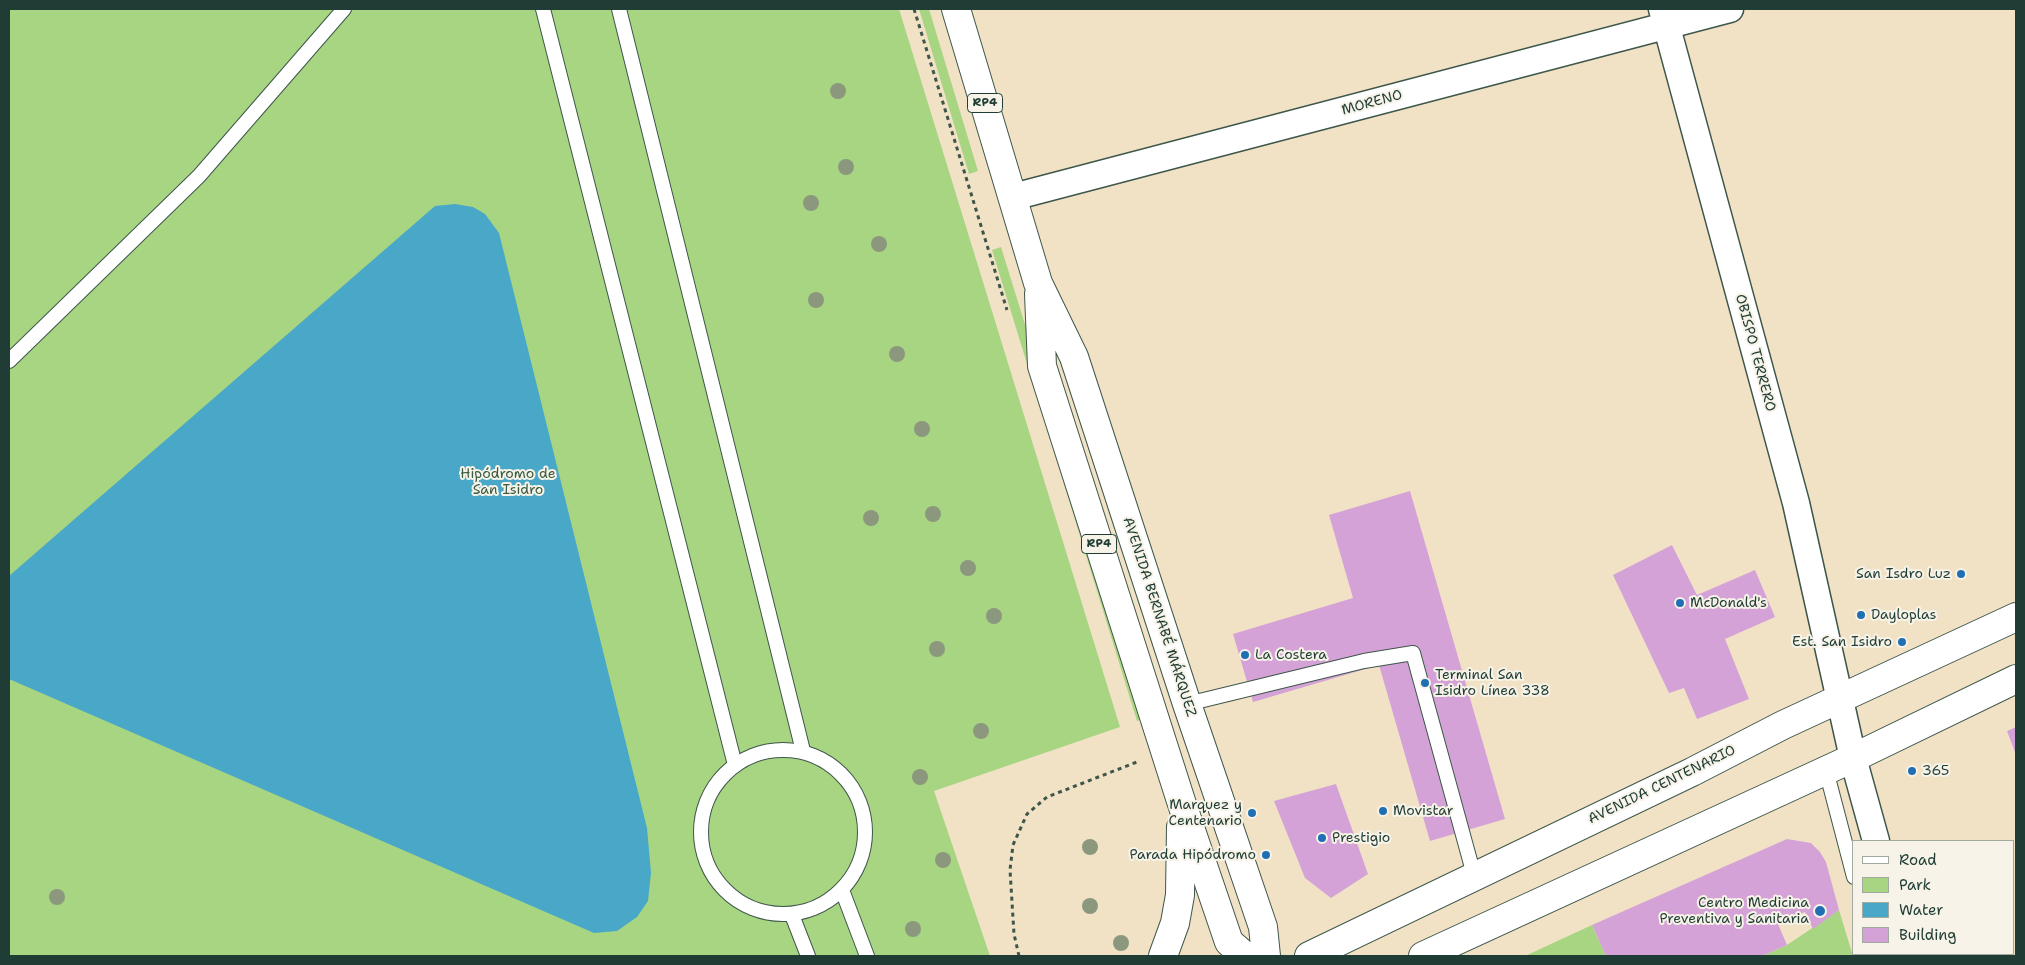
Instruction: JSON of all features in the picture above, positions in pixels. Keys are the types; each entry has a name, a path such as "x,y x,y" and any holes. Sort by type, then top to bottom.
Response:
{"main road":[{"name":"AVENIDA BERNABÉ MÁRQUEZ","path":"956,9 1038,283 1074,357 1187,704 1263,927 1266,956"},
{"name":"AVENIDA BERNABÉ MÁRQUEZ","path":"1038,283 1042,366 1181,801 1230,942 1245,956"},
{"name":"AVENIDA CENTENARIO","path":"1308,956 1692,772 1839,698 2016,618"},
{"path":"1423,956 1853,758 2016,679"},
{"path":"1163,956 1175,923 1181,887 1181,801"}],"street":[{"name":"MORENO","path":"1013,197 1664,18 1730,9"},
{"name":"OBISPO TERRERO","path":"1664,18 1796,503 1853,758 1876,840"}],"lane":[{"path":"9,361 199,176 344,9"},
{"path":"543,9 735,765"},
{"path":"619,9 803,752"},
{"path":"1187,704 1364,662 1413,653 1474,875"},
{"path":"762,752 803,752 822,759 846,778 861,804 866,835 859,865 842,890 819,907 792,914 762,912 734,898 713,876 702,847 702,817 714,788 735,765 762,752"},
{"path":"1826,770 1852,869"},
{"path":"842,890 867,956"},
{"path":"792,914 808,956"}],"path":[{"path":"1019,956 1014,934 1010,870 1013,845 1027,814 1047,797 1144,759"}],"green space":[{"name":"Hipódromo de San Isidro","path":"9,9 899,9 1120,727 934,791 990,956 9,956"},
{"path":"919,9 929,9 978,171 969,174"},
{"path":"1001,247 1147,718 1137,721 992,250"},
{"path":"1839,910 1853,956 1762,956 1787,945"},
{"path":"1592,925 1606,956 1525,956"}],"water":[{"path":"455,204 473,207 485,214 499,233 647,828 651,873 648,901 637,917 617,931 594,933 9,679 9,576 435,206"}],"building":[{"name":"Terminal San Isidro Línea 338","path":"1410,491 1505,819 1430,841 1379,665 1253,702 1233,634 1353,598 1329,515"},
{"path":"1672,545 1697,595 1755,570 1775,617 1725,639 1749,699 1697,719 1684,688 1669,693 1613,575"},
{"path":"2016,727 2016,755 2007,731"},
{"name":"Prestigio","path":"1336,784 1368,874 1331,898 1305,878 1274,801"},
{"path":"1787,839 1811,843 1826,862 1839,910 1813,929 1805,912 1778,924 1787,945 1762,956 1606,956 1592,925"}],"place":[{"name":"San Isdro Luz","path":"1961,574"},
{"name":"McDonald's","path":"1680,603"},
{"name":"Dayloplas","path":"1861,615"},
{"name":"Est. San Isidro","path":"1902,642"},
{"name":"La Costera","path":"1245,655"},
{"name":"Terminal San Isidro Línea 338","path":"1425,683"},
{"name":"365","path":"1912,771"},
{"name":"Movistar","path":"1383,811"},
{"name":"Marquez y Centenario","path":"1252,813"},
{"name":"Prestigio","path":"1322,838"},
{"name":"Parada Hipódromo","path":"1266,855"},
{"name":"Centro Medicina Preventiva y Sanitaria","path":"1820,911"}]}
